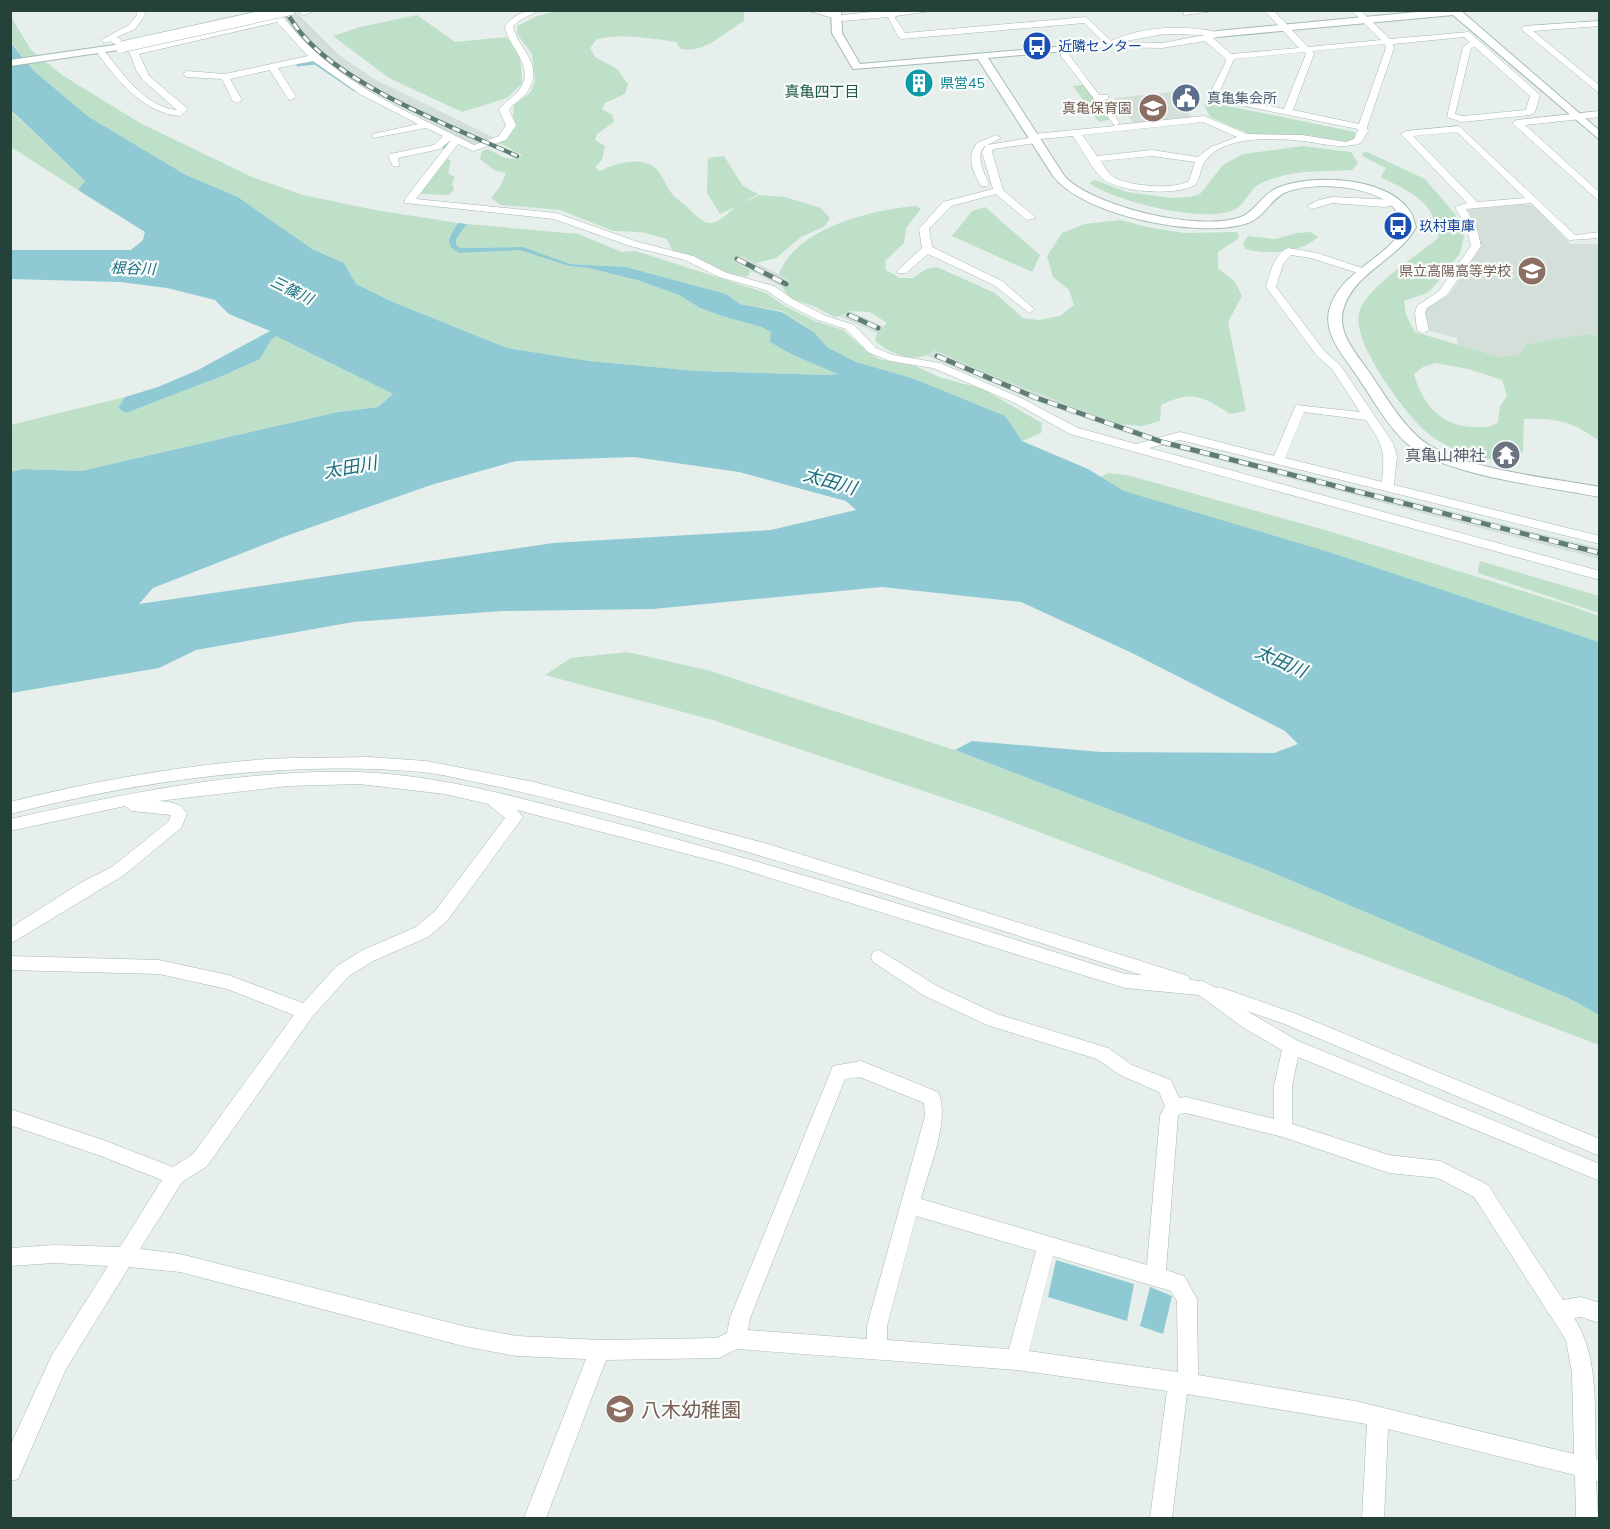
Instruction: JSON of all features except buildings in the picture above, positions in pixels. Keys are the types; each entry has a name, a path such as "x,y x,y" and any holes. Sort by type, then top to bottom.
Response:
{"street":[{"path":"10,63 68,56 100,46 138,20 141,15 140,10"},
{"path":"122,46 268,10"},
{"path":"100,46 122,46 289,10"},
{"path":"112,39 134,52 276,15 294,40 327,70 354,87 473,148 503,138 511,125 504,110 507,104 523,91 528,81 525,54 517,40 510,34 508,26 516,18 536,10"},
{"path":"810,10 835,14 934,10"},
{"path":"1079,10 1109,44"},
{"path":"1185,12 1218,10"},
{"path":"1268,10 1310,54 1288,111"},
{"path":"1076,133 1106,176 1114,181 1173,189 1190,185 1194,180 1200,160 1216,148 1245,137 1300,138 1347,145 1358,141 1390,48 1388,42 1355,10"},
{"path":"1109,44 1137,34 1176,31 1208,35 1453,11 1599,137"},
{"path":"893,12 891,18 902,36 1086,20"},
{"path":"1185,12 1229,57 1230,62 1214,97 1362,127"},
{"path":"835,14 838,35 857,67 1109,44 1147,47 1189,43 1208,35"},
{"path":"1599,23 1525,29 1599,91"},
{"path":"1540,42 1543,40 1545,27"},
{"path":"1176,31 1184,34 1189,43"},
{"path":"1137,34 1135,38 1147,47"},
{"path":"1229,57 1466,34 1535,94 1530,112 1462,119 1450,115 1467,47 1476,43"},
{"path":"100,46 122,79 143,96 172,114 180,113 183,109 163,96 140,69 134,52"},
{"path":"1064,54 1101,97 1115,123"},
{"path":"981,56 1061,179 1091,200 1169,223 1206,225 1237,223 1250,219 1261,212 1271,197 1282,189 1303,183 1324,182 1354,186 1381,195 1395,203 1409,218 1408,233 1349,285 1340,296 1335,312 1336,327 1343,346 1401,428 1418,444 1442,457 1599,492"},
{"path":"187,74 225,77 314,58"},
{"path":"273,68 291,97"},
{"path":"225,77 237,100"},
{"path":"1599,114 1517,123 1599,199"},
{"path":"984,184 974,157 977,147 986,141 1204,119 1245,137"},
{"path":"376,136 428,124"},
{"path":"1475,206 1406,134 1459,129 1573,238 1599,235"},
{"path":"396,164 393,156 437,147 453,137"},
{"path":"453,137 409,201 556,216 634,244 689,258 723,275 770,288 790,302 822,318 850,327 872,350 890,358 936,365 1019,400 1074,430 1138,450 1599,576"},
{"path":"1031,218 998,190 987,152 990,147 1034,137"},
{"path":"1095,159 1152,153 1200,160"},
{"path":"927,249 924,229 947,204 998,190"},
{"path":"1312,206 1323,200 1340,198 1380,205 1395,203"},
{"path":"1424,330 1420,313 1422,306 1443,293 1476,246 1472,229 1460,207 1532,200"},
{"path":"902,271 927,249"},
{"path":"927,249 998,282 1029,310"},
{"path":"1364,272 1313,255 1288,250 1278,264 1271,287 1321,354 1336,367 1387,443 1391,456 1388,487"},
{"path":"1280,459 1300,408 1369,417"},
{"path":"1138,450 1141,446 1180,436 1599,540"},
{"path":"10,808 49,798 141,781 268,765 369,763 426,767 534,788 768,850 1122,960 1288,1018 1599,1148"},
{"path":"10,1471 59,1362 175,1176 200,1160 306,1012 343,971 367,956 422,932 441,916 515,817 476,790 436,780 426,767"},
{"path":"10,825 120,801 205,788 288,780 358,778 445,788 722,857 1125,981 1203,988 1250,1023 1292,1046 1599,1173"},
{"path":"10,937 88,887 118,871 176,824 179,814 172,808 133,806 120,801"},
{"path":"879,957 931,991 993,1020 1102,1053 1126,1070 1165,1086 1174,1106"},
{"path":"10,963 159,967 228,982 306,1012"},
{"path":"1282,1129 1283,1086 1292,1046"},
{"path":"736,1339 740,1318 839,1072 861,1069 932,1098 934,1116 877,1326 877,1349"},
{"path":"1174,1106 1186,1106 1282,1129 1389,1164 1440,1170 1481,1191 1575,1337 1582,1373 1592,1468 1587,1518"},
{"path":"1155,1277 1169,1116 1174,1106"},
{"path":"10,1117 103,1148 175,1176"},
{"path":"910,1205 1177,1283 1187,1299 1183,1383 1161,1518"},
{"path":"1017,1360 1022,1332 1047,1245"},
{"path":"10,1257 54,1254 125,1257 180,1263 467,1337 517,1346 600,1350 719,1348 736,1339 1017,1360 1183,1383 1378,1417 1592,1468"},
{"path":"1558,1311 1581,1307 1599,1314"},
{"path":"535,1518 600,1350"},
{"path":"1373,1518 1378,1417"}],"shaded area":[{"path":"278,11 295,11 339,55 374,79 493,137 475,146 343,76 316,56 291,30"},
{"name":"真亀保育園","path":"1172,92 1193,118 1134,124 1114,98"},
{"name":"県立高陽高等学校","path":"1524,204 1535,206 1571,244 1599,244 1599,336 1586,334 1526,344 1518,355 1499,357 1457,345 1457,338 1430,331 1425,317 1426,308 1449,295 1480,247 1478,233 1468,210"},
{"path":"739,255 790,281 782,287 733,261"},
{"path":"850,311 884,327 877,333 841,317"},
{"path":"935,350 1041,395 1172,442 1599,548 1599,559 1164,446 1032,400 925,355"}],"green space":[{"path":"556,11 744,11 744,21 699,48 681,49 676,42 636,37 617,36 597,39 590,48 595,57 617,69 628,84 625,94 605,103 602,109 612,115 614,122 597,134 595,140 605,146 602,160 595,167 600,171 627,162 648,164 659,173 674,196 700,219 710,223 721,219 735,207 720,214 707,193 708,158 724,156 743,186 758,194 739,205 759,195 785,197 821,208 830,218 825,226 801,237 776,258 756,263 739,255 733,261 751,271 747,277 726,273 672,250 667,239 641,232 613,231 560,210 501,205 491,198 500,187 506,173 494,170 480,159 482,151 488,149 509,159 522,155 499,143 507,138 517,126 513,116 514,105 531,92 535,81 532,54 517,34 517,26 535,17"},
{"path":"10,15 31,50 62,75 140,123 252,177 303,195 375,210 458,223 449,237 460,253 520,249 569,266 588,268 637,280 679,295 700,308 772,332 795,356 840,374 697,371 588,361 507,348 393,302 356,284 344,263 312,249 238,197 186,175 89,117 34,71 11,42"},
{"path":"417,15 455,42 506,37 515,47 520,58 522,84 507,98 462,112 389,78 333,36 360,27"},
{"path":"1091,84 1116,118 1099,122 1073,86"},
{"path":"1209,102 1355,132 1355,140 1346,142 1252,135 1210,117 1204,104"},
{"path":"10,110 85,181 78,190 11,147"},
{"path":"1303,146 1351,152 1358,163 1352,170 1294,173 1267,181 1254,188 1239,207 1222,213 1183,213 1161,209 1118,197 1089,183 1095,180 1127,192 1172,198 1190,197 1200,194 1223,165 1243,154"},
{"path":"1367,152 1425,179 1455,214 1464,237 1460,253 1437,283 1427,293 1404,301 1406,315 1415,332 1499,357 1518,355 1526,344 1586,334 1599,336 1599,441 1581,429 1564,422 1524,419 1523,452 1510,462 1459,451 1442,443 1415,421 1388,385 1369,354 1362,339 1359,313 1363,303 1381,283 1438,238 1436,225 1427,206 1420,199 1381,177 1386,168 1364,157 1362,153","holes":["1436,363 1468,369 1502,380 1507,396 1500,406 1498,422 1493,425 1464,426 1444,419 1429,405 1414,374 1423,367"]},
{"path":"448,159 451,161 448,173 455,177 452,184 454,190 449,195 422,194 420,191 443,161"},
{"path":"917,206 921,209 906,228 904,243 885,261 886,270 900,278 913,278 926,269 937,267 995,293 1023,318 1039,320 1060,316 1074,305 1069,290 1053,277 1047,256 1062,233 1085,224 1120,220 1184,233 1237,232 1239,238 1218,252 1218,268 1235,282 1242,296 1228,322 1246,411 1230,414 1204,399 1189,397 1161,405 1160,421 1142,426 1118,424 985,373 935,350 915,358 896,354 875,340 877,333 887,323 870,312 850,311 834,317 816,307 790,298 782,287 790,281 779,274 788,258 801,244 818,233 880,211"},
{"path":"985,207 1040,255 1032,272 952,236 972,211"},
{"path":"467,224 578,234 622,252 636,251 766,293 785,306 815,321 843,330 879,359 915,366 939,377 983,389 1042,423 1041,433 1022,441 1004,416 912,378 856,362 827,347 815,333 782,311 740,304 726,294 626,267 570,264 523,247 460,248 456,245 456,239"},
{"path":"1311,232 1318,237 1303,246 1283,251 1254,251 1245,249 1243,244 1248,236 1275,239"},
{"path":"276,336 393,394 378,407 338,412 81,471 23,469 11,472 10,425 125,397 118,408 126,413 260,359 271,340"},
{"path":"1108,473 1127,475 1332,532 1571,606 1599,616 1599,642 1124,491 1101,477"},
{"path":"1480,561 1599,596 1599,613 1478,573"},
{"path":"627,652 707,670 955,750 1269,871 1570,999 1599,1015 1599,1045 989,813 713,720 545,675 571,658"}],"water":[{"path":"10,42 34,71 89,117 186,175 238,197 312,249 344,263 356,284 393,302 507,348 589,361 697,371 838,374 795,356 770,342 771,332 761,327 700,308 679,295 637,280 588,268 569,266 520,250 460,253 449,244 450,236 458,223 467,224 456,239 456,245 460,248 523,247 570,264 626,267 726,294 740,304 782,312 815,333 827,347 856,362 912,378 1005,416 1022,441 1088,469 1124,491 1332,553 1599,642 1599,1015 1570,999 1269,871 955,750 972,741 1101,752 1274,753 1298,744 1285,731 1130,652 1021,602 882,587 653,609 502,611 353,622 196,650 159,668 11,693 11,472 23,469 81,471 338,412 378,407 393,394 276,336 271,340 260,359 126,413 118,408 125,397 158,387 198,370 270,331 229,314 215,300 167,288 120,282 11,279 11,250 131,250 143,240 145,232 78,190 85,181 11,110","holes":["634,457 739,472 846,501 856,510 771,530 553,543 139,604 153,588 286,536 431,485 516,461"]},
{"path":"1056,1260 1134,1284 1127,1321 1048,1297"},
{"path":"1150,1287 1172,1296 1163,1334 1140,1326"}],"waterway":[{"path":"298,65 315,63 355,90"},
{"path":"444,147 451,139 448,138"}],"railway":[{"path":"285,10 301,33 320,53 344,71 401,104 517,156"},
{"path":"737,259 786,284"},
{"path":"849,315 878,328"},
{"path":"937,356 1034,397 1162,442 1600,553"}],"place":[{"name":"近隣センター","path":"1037,46"},
{"name":"県営45","path":"919,83"},
{"name":"真亀集会所","path":"1186,98"},
{"name":"真亀保育園","path":"1153,108"},
{"name":"玖村車庫","path":"1398,226"},
{"name":"県立高陽高等学校","path":"1532,271"},
{"name":"真亀山神社","path":"1506,455"},
{"name":"八木幼稚園","path":"620,1409"}],"district":[{"name":"真亀四丁目","path":"822,91"}],"water label":[{"name":"根谷川","path":"133,268"},
{"name":"三篠川","path":"292,290"},
{"name":"太田川","path":"350,467"},
{"name":"太田川","path":"830,481"},
{"name":"太田川","path":"1281,661"}]}
